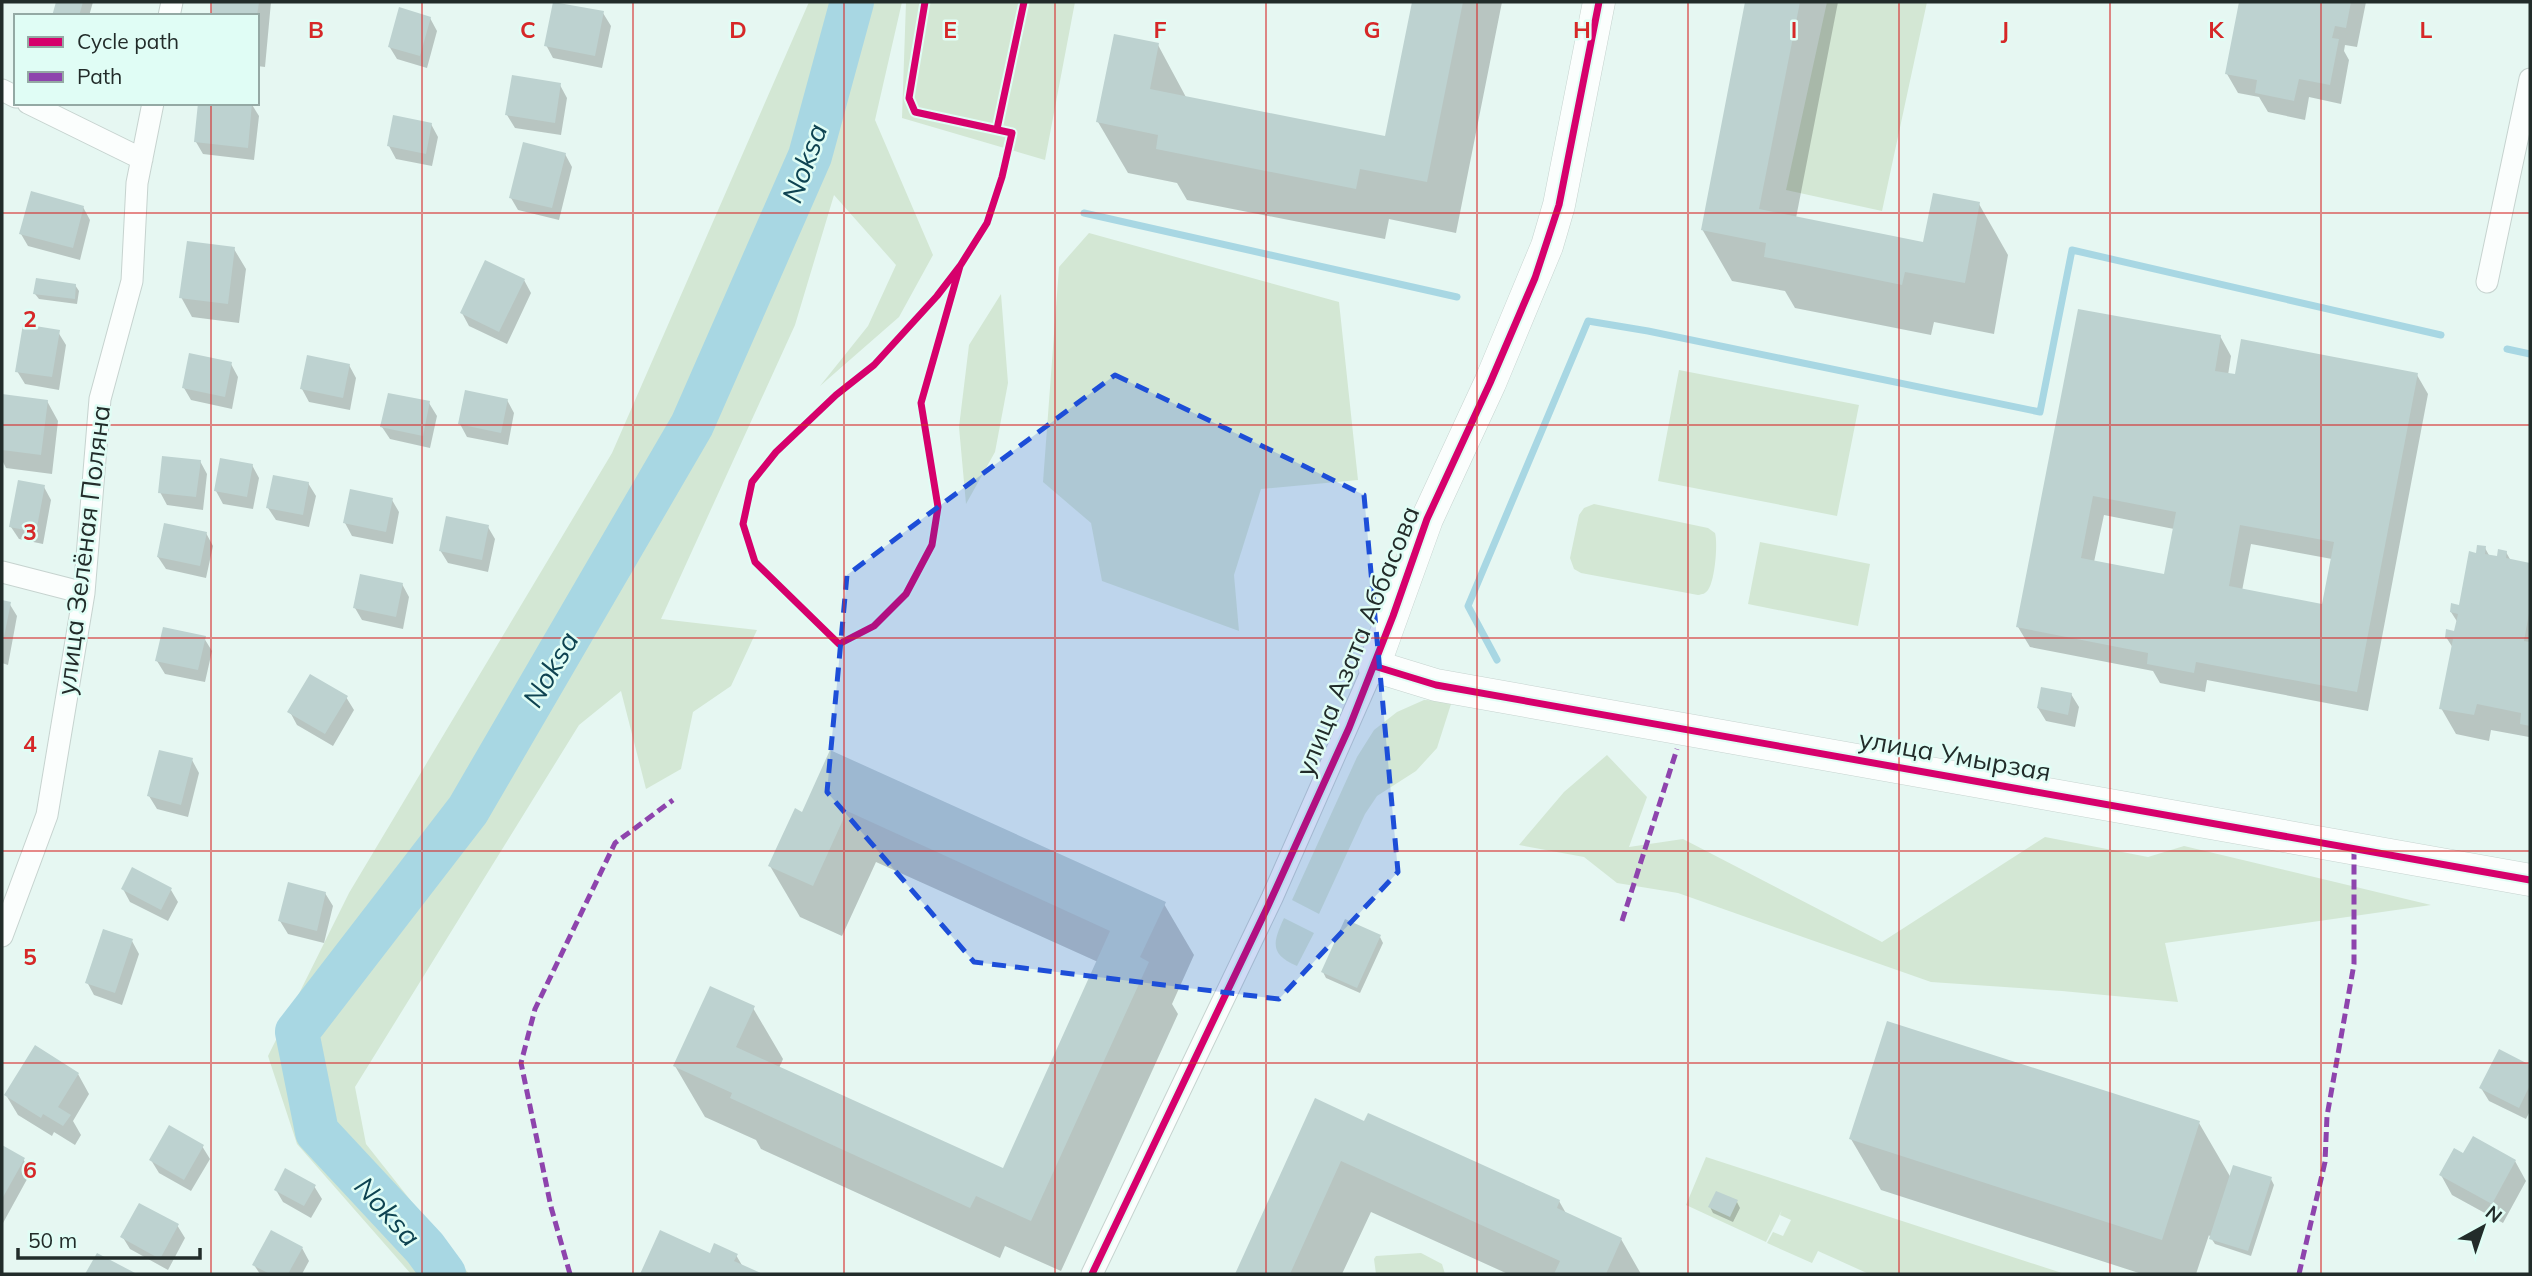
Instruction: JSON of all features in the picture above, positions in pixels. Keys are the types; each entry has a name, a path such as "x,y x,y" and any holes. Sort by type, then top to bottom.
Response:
{"street":[{"name":"улица Азата Аббасова","path":"1092,1274 1268,906 1374,666 1427,519 1490,383 1547,246 1559,205 1599,2"},
{"path":"2487,282 2530,79"},
{"path":"33,105 142,159"},
{"name":"улица Зелёная Поляна","path":"2,936 47,815 84,593 100,398 132,281 137,183 153,105"},
{"path":"2,572 84,593"},
{"name":"улица Умырзая","path":"1374,666 1436,685 2530,880"}],"highlighted area":[{"path":"1115,375 1364,495 1398,872 1279,999 974,962 827,792 847,575"}],"green space":[{"path":"809,2 902,2 875,120 933,255 899,317 820,386 868,326 896,265 834,195 795,325 661,619 757,630 731,686 693,712 681,769 646,789 621,691 579,725 355,1087 366,1144 469,1274 411,1274 297,1144 268,1056 349,893 612,453"},
{"path":"906,2 1075,2 1045,160 902,118"},
{"path":"1827,2 1927,2 1882,211 1786,190"},
{"path":"1089,233 1339,302 1358,480 1261,489 1234,575 1239,631 1102,581 1091,523 1043,482 1059,267"},
{"path":"1001,294 1008,383 995,452 966,504 959,427 969,345"},
{"path":"1679,370 1859,405 1837,516 1658,481"},
{"path":"1594,504 1708,528 1715,533 1715,562 1708,590 1698,595 1581,573 1574,569 1570,558 1579,515 1584,508"},
{"path":"1760,542 1870,564 1858,626 1748,604"},
{"path":"1424,700 1452,701 1437,748 1416,771 1377,796 1365,814 1319,914 1292,900 1357,757 1374,730 1397,712"},
{"path":"1607,755 1647,797 1629,847 1683,839 1882,942 2045,837 2148,857 2184,846 2431,905 2165,943 2178,1002 1931,982 1678,893 1617,883 1584,857 1519,845 1564,792"},
{"path":"1284,918 1314,933 1297,966 1282,957 1276,946 1277,934"},
{"path":"1706,1157 2065,1274 1869,1274 1818,1251 1812,1263 1767,1243 1773,1232 1783,1236 1791,1220 1780,1215 1782,1210 1766,1242 1686,1205"},
{"path":"1421,1253 1442,1264 1445,1274 1376,1274 1376,1256"}],"building":[{"path":"56,2 83,2 80,14 53,14"},
{"path":"212,2 259,2 257,14 211,14"},
{"path":"553,2 604,11 595,56 544,46"},
{"path":"1412,2 1463,2 1427,182 1360,169 1356,189 1156,149 1158,135 1096,122 1114,34 1159,43 1150,89 1385,136"},
{"path":"1745,2 1800,2 1759,209 1923,242 1933,193 1980,202 1965,283 1905,272 1902,285 1764,257 1766,243 1701,230"},
{"path":"2239,2 2351,2 2346,28 2335,26 2332,38 2339,39 2330,85 2299,79 2294,101 2255,93 2257,80 2225,74"},
{"path":"399,7 431,17 420,56 388,47"},
{"path":"512,75 561,83 555,123 505,115"},
{"path":"198,105 252,105 248,148 194,142"},
{"path":"393,115 432,123 426,154 387,146"},
{"path":"523,142 566,153 552,208 509,198"},
{"path":"31,191 84,206 73,248 19,234"},
{"path":"187,241 235,247 228,304 179,298"},
{"path":"485,260 525,279 499,332 460,313"},
{"path":"36,278 76,284 75,299 33,294"},
{"path":"2078,309 2221,335 2215,371 2235,374 2241,339 2418,373 2357,692 2196,662 2194,673 2147,664 2148,653 2016,627","holes":["2093,496 2176,512 2164,574 2081,558","2240,525 2334,542 2322,604 2229,586"]},
{"path":"23,324 60,330 52,377 15,372"},
{"path":"189,353 232,362 225,397 182,388"},
{"path":"307,355 350,364 343,398 300,389"},
{"path":"465,390 508,399 501,433 458,424"},
{"path":"388,393 430,401 423,436 380,427"},
{"path":"2,394 48,400 41,455 2,450"},
{"path":"162,456 201,460 196,497 158,493"},
{"path":"220,458 253,464 247,497 214,491"},
{"path":"273,475 309,482 303,515 266,508"},
{"path":"18,480 45,485 36,532 9,527"},
{"path":"350,489 393,498 386,532 343,523"},
{"path":"446,516 489,525 482,560 439,551"},
{"path":"164,523 207,532 200,566 157,557"},
{"path":"2477,545 2486,546 2485,554 2497,556 2498,549 2507,551 2506,558 2530,563 2530,608 2524,641 2530,642 2530,726 2520,724 2521,713 2477,704 2474,715 2439,709 2453,639 2445,638 2446,629 2454,631 2458,614 2450,612 2451,603 2459,605 2469,551 2476,553"},
{"path":"360,574 403,583 396,617 353,608"},
{"path":"2,600 11,602 3,642 2,642"},
{"path":"163,627 206,636 198,670 155,661"},
{"path":"310,674 348,696 325,734 287,712"},
{"path":"2041,687 2072,693 2068,715 2037,708"},
{"path":"159,750 193,758 181,805 147,796"},
{"path":"830,750 1166,902 1140,957 1149,962 1031,1221 976,1196 970,1208 730,1098 732,1093 673,1066 710,986 755,1006 736,1047 1003,1168 1110,931 847,811 813,886 768,866 795,808 802,812"},
{"path":"132,867 172,888 161,910 121,889"},
{"path":"288,882 326,892 317,931 278,921"},
{"path":"1345,919 1381,935 1357,988 1321,972"},
{"path":"103,929 133,939 115,993 85,983"},
{"path":"1887,1021 2200,1121 2162,1240 1849,1139"},
{"path":"35,1045 79,1073 58,1107 71,1115 63,1126 43,1114 41,1118 4,1095"},
{"path":"2499,1049 2530,1065 2530,1085 2519,1108 2479,1088"},
{"path":"1315,1098 1364,1121 1368,1113 1560,1200 1557,1208 1622,1238 1606,1274 1554,1274 1560,1261 1341,1161 1290,1274 1235,1274"},
{"path":"169,1125 204,1145 184,1180 149,1160"},
{"path":"2473,1136 2516,1160 2492,1204 2439,1175 2454,1148 2463,1153"},
{"path":"2,1145 25,1158 2,1199"},
{"path":"2233,1165 2272,1177 2248,1251 2209,1239"},
{"path":"285,1168 316,1185 304,1206 274,1190"},
{"path":"1716,1191 1738,1200 1730,1217 1708,1207"},
{"path":"139,1203 179,1224 160,1259 120,1237"},
{"path":"271,1230 303,1247 288,1274 270,1274 252,1265"},
{"path":"660,1230 710,1253 714,1243 738,1254 734,1261 763,1274 640,1274"},
{"path":"97,1253 137,1274 85,1274"}],"waterway":[{"name":"Noksa","path":"444,1274 425,1248 317,1132 297,1032 468,810 692,425 810,156 852,2"},
{"path":"1084,213 1457,297"},
{"path":"1497,660 1468,606 1588,321 2040,412 2072,250 2441,335"},
{"path":"2507,349 2530,354"}],"marked path":[{"path":"1622,921 1677,749"},
{"path":"570,1274 551,1207 521,1063 535,1009 615,843 673,800"},
{"path":"2299,1274 2325,1162 2327,1116 2354,964 2354,849"}],"cycle path":[{"path":"925,2 909,98 915,112 1012,133 1002,177 987,223 937,296 874,365 836,395 776,452 752,482 743,524 755,562 839,644 874,626 906,594 932,545 938,507 921,403 960,266"},
{"path":"997,129 1024,2"},
{"path":"1092,1274 1268,906 1349,728 1427,519 1535,278 1559,205 1599,2"},
{"path":"1374,666 1436,685 2530,880"}]}
